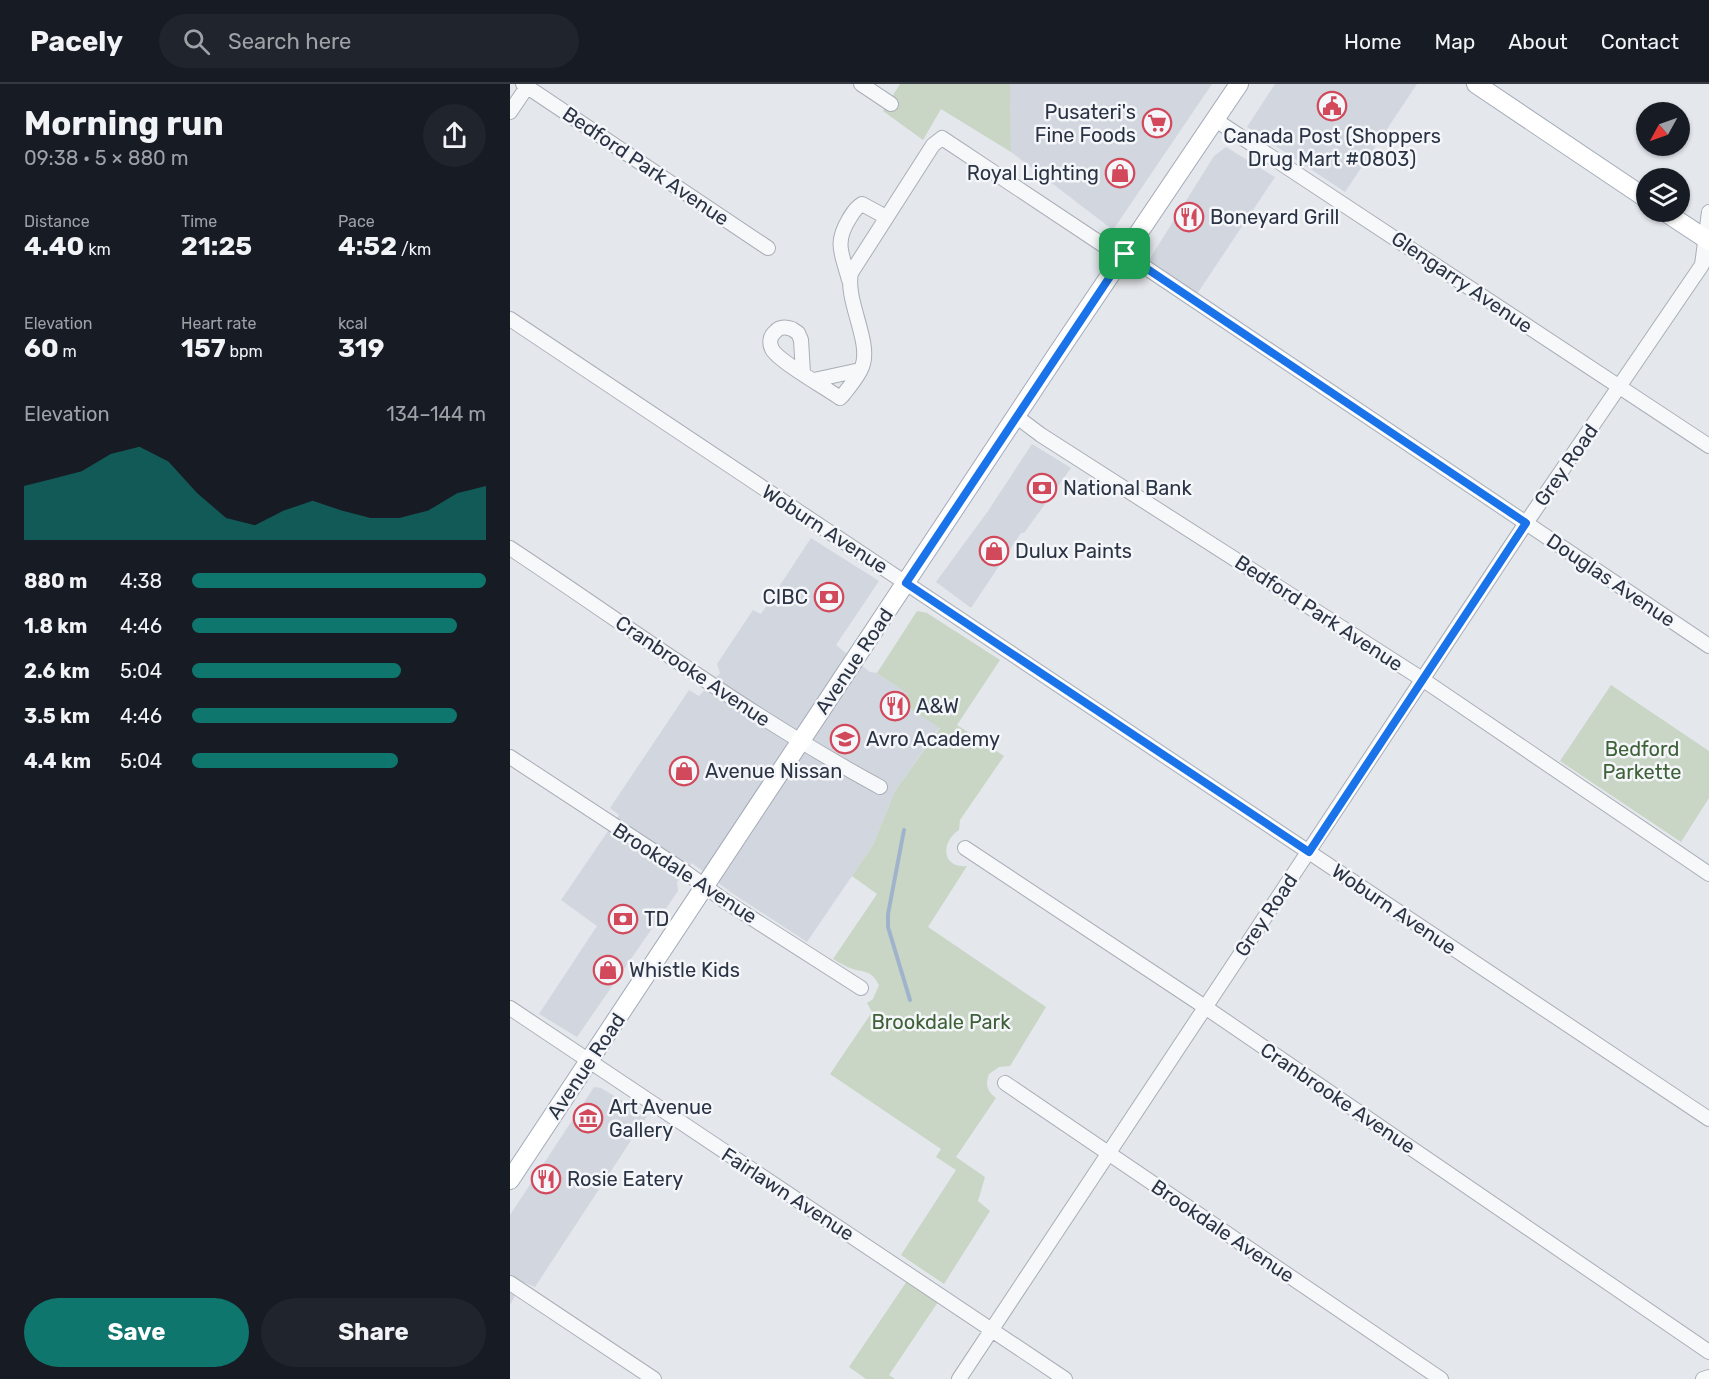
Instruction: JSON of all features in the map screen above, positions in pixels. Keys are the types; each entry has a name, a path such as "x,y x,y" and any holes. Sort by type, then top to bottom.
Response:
{"main road":[{"name":"Avenue Road","path":"510,1180 634,995 703,886 1239,84"},
{"path":"1476,84 1636,192"},
{"path":"1680,222 1707,240"}],"street":[{"path":"861,84 891,104"},
{"path":"510,112 526,85"},
{"name":"Bedford Park Avenue","path":"526,85 768,248"},
{"name":"Glengarry Avenue","path":"1214,119 1709,446"},
{"name":"Douglas Avenue","path":"886,217 933,145 942,138 1103,245 1125,254 1709,646"},
{"path":"849,282 853,267 886,217 862,204 855,208 840,237 840,245 864,353 860,370 840,398 808,377 860,370"},
{"name":"Grey Road","path":"960,1379 1526,523 1702,266 1709,212"},
{"name":"Woburn Avenue","path":"510,319 1709,1119"},
{"name":"Bedford Park Avenue","path":"1017,417 1061,448 1422,679 1709,874"},
{"name":"Cranbrooke Avenue","path":"510,548 801,742 880,787"},
{"name":"Brookdale Avenue","path":"510,757 861,988"},
{"name":"Cranbrooke Avenue","path":"965,848 1205,1007 1709,1352"},
{"name":"Fairlawn Avenue","path":"510,1008 1065,1379"},
{"name":"Brookdale Avenue","path":"1005,1083 1441,1379"},
{"path":"510,1283 654,1379"},
{"path":"1703,1379 1709,1377"}],"shaded area":[{"path":"1010,84 1212,84 1113,230 1011,152"},
{"path":"1275,84 1417,84 1345,192 1247,127"},
{"path":"1226,147 1275,177 1197,294 1149,260 1214,156"},
{"path":"1032,444 1071,468 1024,533 1021,533 971,608 936,582 988,511"},
{"path":"811,538 879,581 836,645 870,672 877,673 909,694 903,703 940,727 895,791 873,845 807,942 732,893 692,863 677,882 678,891 577,1037 539,1014 597,926 561,900 619,815 610,808 689,690 699,696 720,673 717,664 753,610 761,614"},
{"path":"594,1087 601,1088 647,1116 535,1287 523,1282 510,1305 510,1215"}],"green space":[{"path":"900,84 1010,84 1011,152 941,109 923,140 883,111"},
{"name":"Brookdale Park","path":"917,611 927,613 1000,660 957,725 1004,756 960,820 959,830 949,841 946,854 948,859 959,866 967,866 928,927 1046,1007 1010,1066 999,1067 989,1074 988,1088 996,1098 956,1157 985,1177 978,1201 990,1211 944,1284 901,1255 956,1170 936,1157 941,1149 830,1074 872,1012 867,1003 873,999 879,985 869,974 833,959 877,894 852,876 873,845 895,791 940,728 902,703 908,694 877,673"},
{"name":"Bedford Parkette","path":"1611,685 1709,751 1709,798 1681,842 1560,761"},
{"path":"907,1281 938,1302 889,1375 895,1379 866,1379 849,1367"}],"waterway":[{"path":"904,830 888,914 888,927 910,1000"}],"place":[{"name":"Canada Post (Shoppers Drug Mart #0803)","path":"1332,106"},
{"name":"Pusateri's Fine Foods","path":"1157,123"},
{"name":"Royal Lighting","path":"1120,173"},
{"name":"Boneyard Grill","path":"1189,217"},
{"name":"National Bank","path":"1042,488"},
{"name":"Dulux Paints","path":"994,551"},
{"name":"CIBC","path":"829,597"},
{"name":"A&W","path":"895,706"},
{"name":"Avro Academy","path":"845,739"},
{"name":"Avenue Nissan","path":"684,771"},
{"name":"TD","path":"623,919"},
{"name":"Whistle Kids","path":"608,970"},
{"name":"Art Avenue Gallery","path":"588,1118"},
{"name":"Rosie Eatery","path":"546,1179"}],"route":[{"path":"1125,254 1526,523 1309,852 906,583 1125,254"}]}
